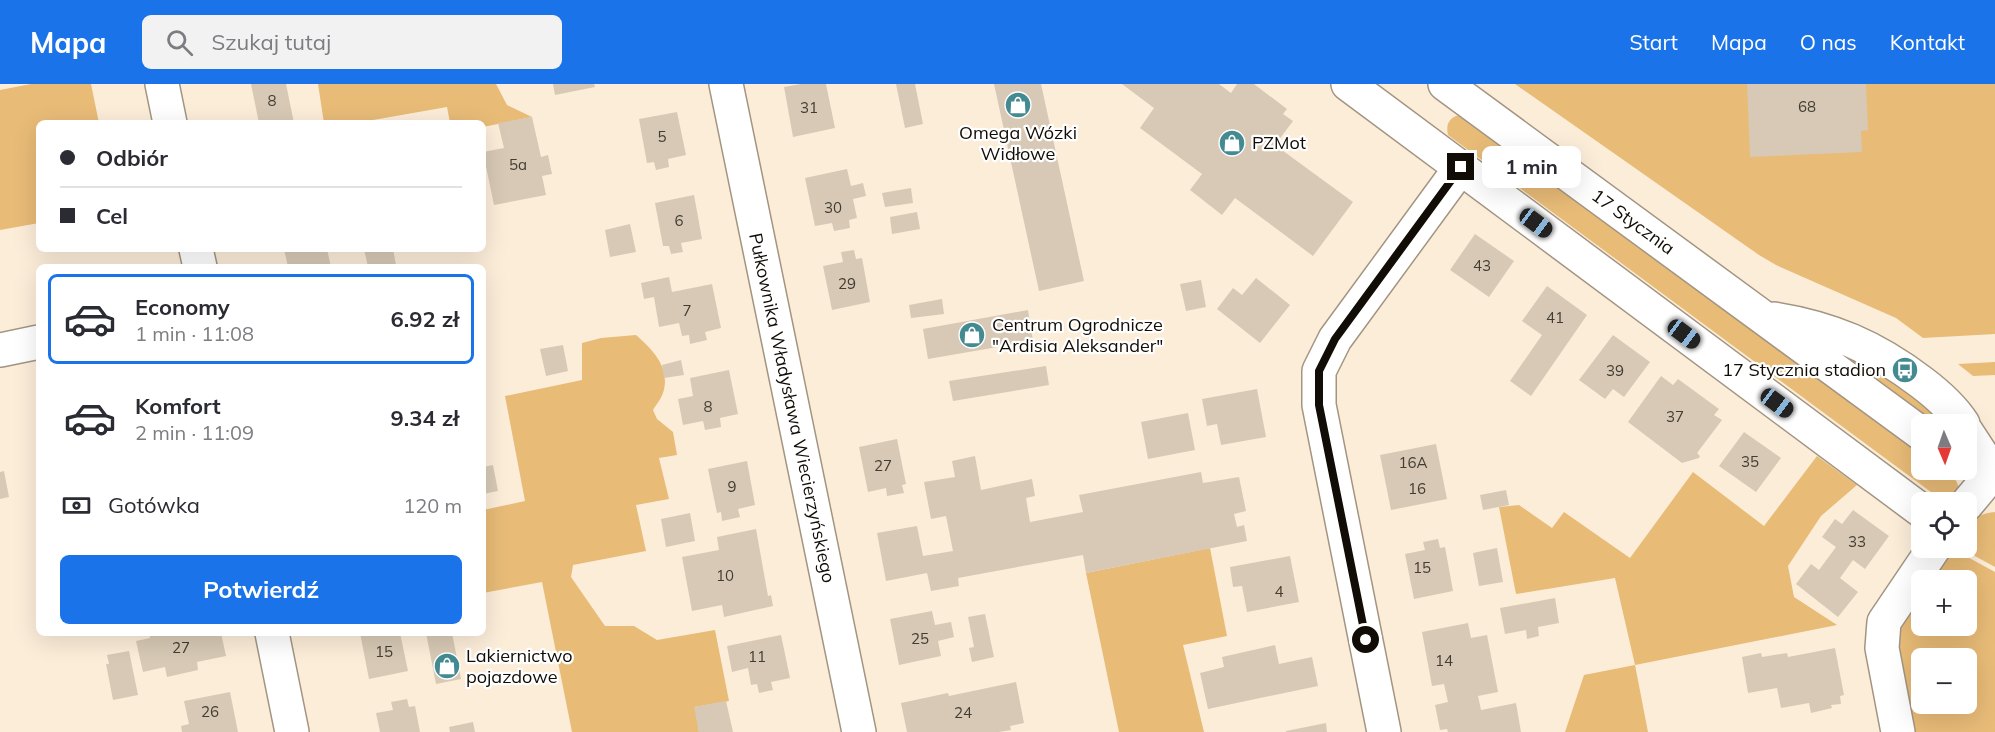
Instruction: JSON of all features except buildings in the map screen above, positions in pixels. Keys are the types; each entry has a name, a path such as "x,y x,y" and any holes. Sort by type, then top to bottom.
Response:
{"street":[{"path":"162,84 169,120"},
{"name":"Pułkownika Władysława Wiecierzyńskiego","path":"726,84 858,732"},
{"path":"1348,84 1911,502"},
{"name":"17 Stycznia","path":"1445,84 1911,426"},
{"path":"1384,732 1319,405 1319,371 1335,339 1461,167"},
{"name":"17 Stycznia","path":"1763,318 1807,325 1881,354 1935,392 1956,414"},
{"path":"0,350 36,343"},
{"path":"1977,448 1981,454 1978,485"},
{"path":"1898,732 1881,648 1884,622 1927,558"},
{"path":"273,636 292,732"}],"shaded area":[{"path":"31,84 91,84 98,120 36,120 36,224 0,230 0,90"},
{"path":"318,84 496,84 507,105 532,117 486,126 486,120 449,120 447,107 373,120 324,120"},
{"path":"1515,84 1995,84 1995,334 1923,338 1896,318 1776,265"},
{"path":"1464,114 1911,447 1911,477 1448,135 1448,123 1456,116"},
{"path":"636,335 659,360 665,376 665,384 660,400 653,410 657,419 673,432 677,455 659,458 669,499 636,505 646,551 573,565 571,577 605,626 634,626 657,640 715,630 729,701 695,707 699,732 572,732 542,582 486,592 486,509 525,501 505,396 582,380 582,343 601,338"},
{"path":"1852,351 1938,414 1924,414 1849,359 1849,353"},
{"path":"1995,362 1995,375 1973,376 1958,364"},
{"path":"1817,456 1857,485 1821,516 1788,566 1794,597 1837,625 1635,665 1615,578 1516,594 1499,507 1519,505 1552,528 1564,512 1630,558 1693,472 1764,526"},
{"path":"1915,480 1955,480 1959,488 1956,492 1931,492"},
{"path":"1995,512 1995,567 1977,557 1977,517"},
{"path":"1210,548 1227,636 1183,645 1204,732 1119,732 1086,573"},
{"path":"1927,558 1969,558 1995,572 1995,732 1898,732 1884,622 1911,582 1911,636 1977,636 1977,570 1919,570"},
{"path":"1635,665 1648,732 1565,732 1584,675"}],"place":[{"name":"Omega Wózki Widłowe","path":"1018,105"},
{"name":"PZMot","path":"1232,143"},
{"name":"Centrum Ogrodnicze \"Ardisia Aleksander\"","path":"972,335"},
{"name":"17 Stycznia stadion","path":"1905,370"},
{"name":"Lakiernictwo pojazdowe","path":"447,666"}],"route":[{"path":"1366,640 1319,405 1319,371 1335,339 1461,167"}]}
